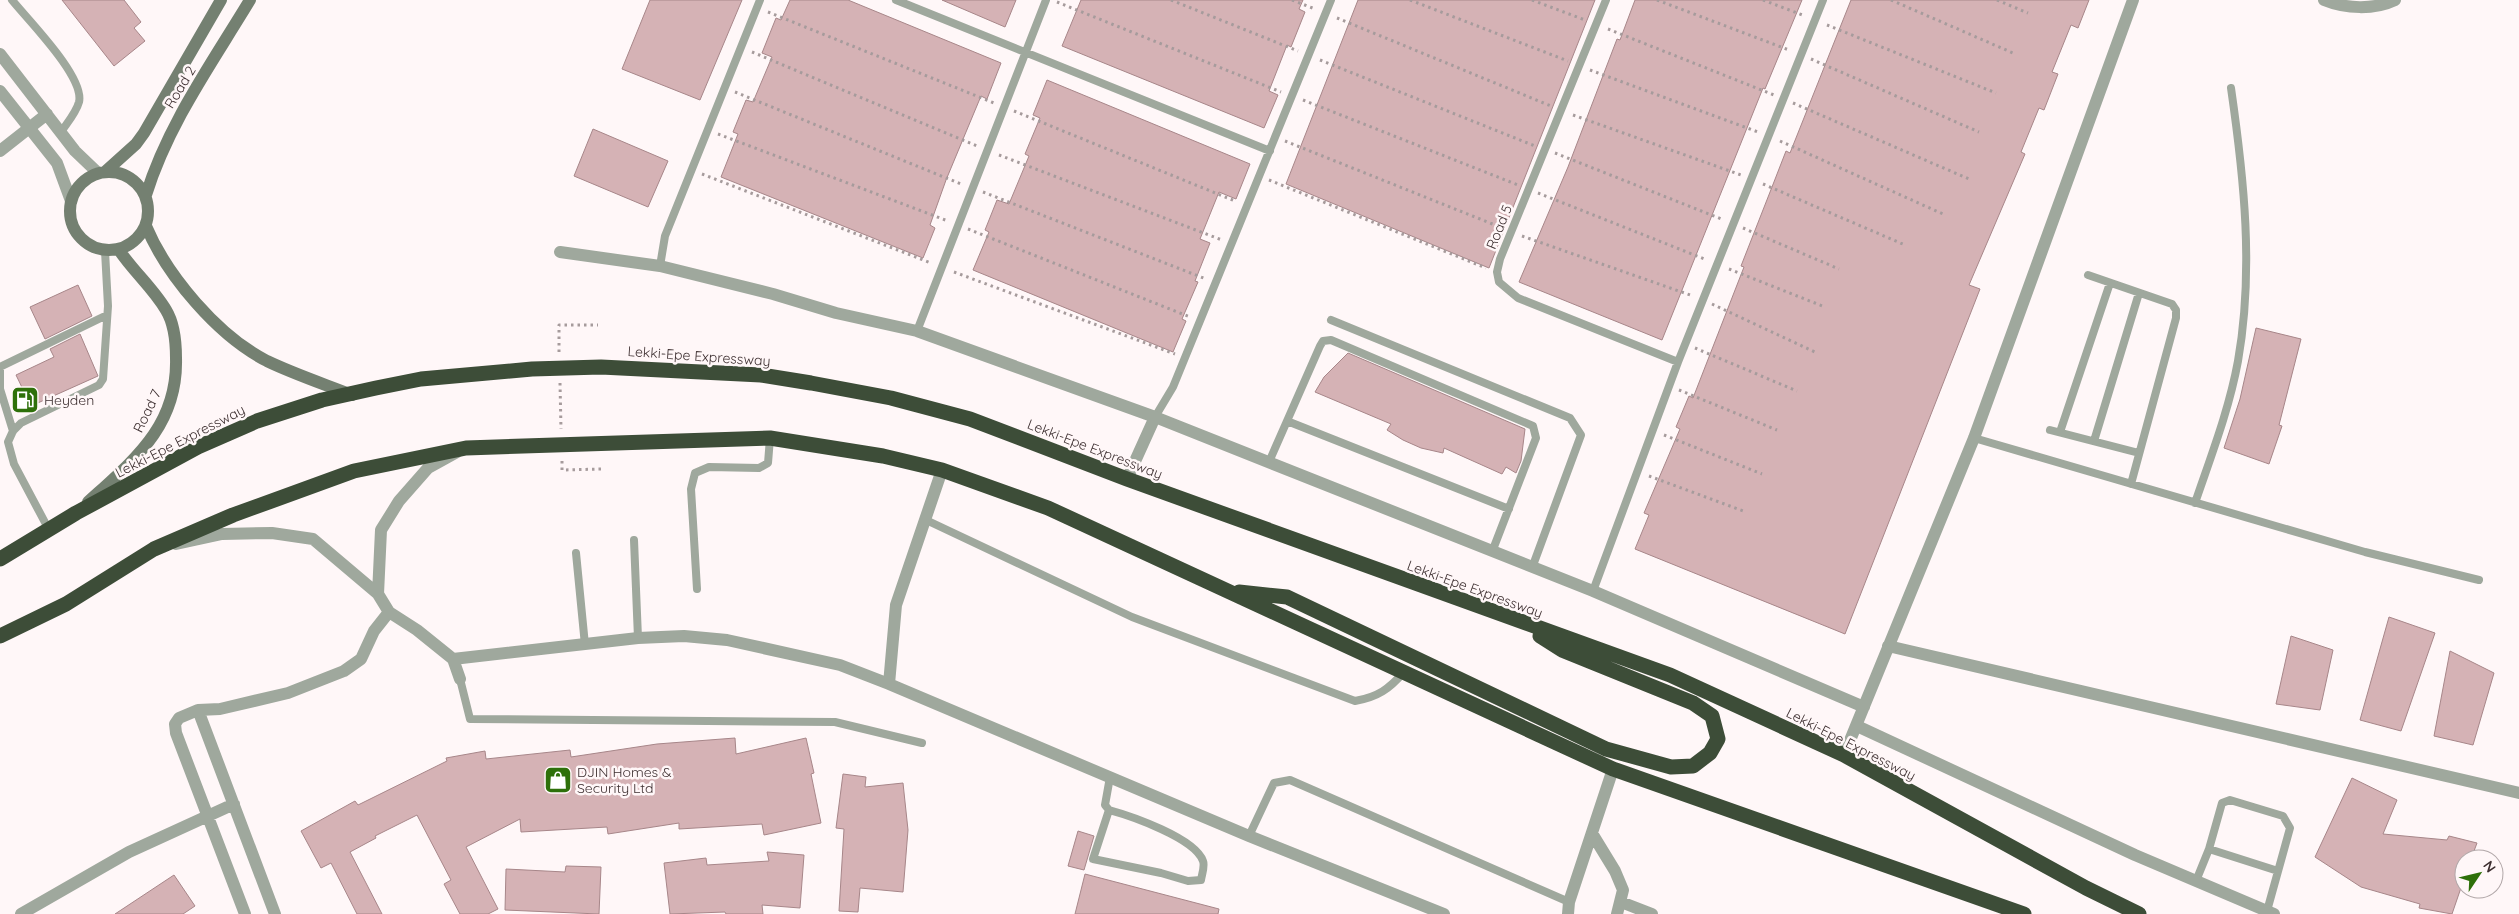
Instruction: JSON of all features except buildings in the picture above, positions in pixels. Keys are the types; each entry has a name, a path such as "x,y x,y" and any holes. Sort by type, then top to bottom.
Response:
{"highway":[{"name":"Lekki-Epe Expressway","path":"0,559 76,513 198,447 257,421 322,400 421,379 542,369 628,368 761,375 891,398 970,419 1127,479 1518,622 1670,675 1844,755 2086,888 2139,914"},
{"path":"0,636 66,604 154,549 233,515 354,471 466,448 770,438 883,456 942,470 1048,508 1613,769 2024,914"},
{"path":"1228,591 1287,597 1606,749 1670,767 1693,766 1710,753 1718,739 1712,716 1699,707 1562,650 1518,622"}],"street":[{"name":"Road 2","path":"102,172 136,144 144,133 221,0"},
{"name":"Road 2","path":"146,195 154,169 180,115 250,0"},
{"path":"1844,755 1974,438 2133,0"},
{"path":"2324,0 2334,4 2372,7 2395,0"},
{"path":"0,54 61,132 102,172"},
{"path":"0,91 57,163 71,201 70,214 74,228 81,239 92,247 105,251 119,250 131,245 141,235 149,216 146,195 139,185 129,177 118,172 102,172 82,182 71,201"},
{"path":"0,151 47,114"},
{"path":"146,226 156,250 180,282 206,312 234,338 266,360 352,395"},
{"name":"Road 7","path":"76,513 138,456 158,430 172,401 175,382 176,343 167,311 132,269 119,250"},
{"path":"560,252 660,266 773,294 836,313 916,331 1155,417 1269,462 1593,591 1864,707"},
{"path":"1127,479 1155,417"},
{"path":"378,594 381,530 399,501 428,468 466,448"},
{"path":"889,684 896,605 942,470"},
{"path":"154,549 222,534 272,533 313,539 378,594 389,612 417,630 452,659 460,679"},
{"path":"245,914 199,788 176,733 175,724 179,718 198,710 220,708 288,693 344,671 361,659 374,630 389,612"},
{"path":"452,659 638,638 684,636 727,640 840,665 1249,836 1444,914"},
{"path":"1888,646 2519,793"},
{"path":"198,710 275,914"},
{"path":"1856,726 2269,913"},
{"path":"1568,908 1613,769"},
{"path":"21,914 129,852 234,804"},
{"path":"1593,835 1615,871 1623,890 1616,914"},
{"path":"1621,902 1652,914"}],"lane":[{"path":"12,0 67,68 77,86 79,104 61,132"},
{"path":"660,266 665,236 760,0"},
{"path":"896,0 1270,150"},
{"path":"916,331 1046,0"},
{"path":"1155,417 1173,387 1331,0"},
{"name":"Road 5","path":"1606,0 1528,189 1497,272 1499,282 1518,298 1678,362"},
{"path":"1593,591 1654,431 1669,385 1823,0"},
{"path":"2195,503 2227,407 2238,361 2245,308 2246,249 2243,171 2231,88"},
{"path":"49,530 4,443 21,423 98,385 103,379 107,315 105,251"},
{"path":"2088,275 2172,304 2176,310 2176,318 2131,484"},
{"path":"2060,432 2110,283"},
{"path":"2094,441 2139,293"},
{"path":"13,431 0,389 0,367 107,315"},
{"path":"1331,320 1570,418 1581,435 1532,568"},
{"path":"1269,462 1320,346 1323,342 1331,340 1532,426 1536,438 1492,552"},
{"path":"1287,422 1509,509"},
{"path":"2050,430 2140,453"},
{"path":"697,589 691,489 695,473 709,467 759,468 768,463 770,438"},
{"path":"1974,438 2365,552 2479,580"},
{"path":"926,520 1132,617 1355,701 1373,698 1387,690 1404,672"},
{"path":"634,540 638,638"},
{"path":"576,553 585,645"},
{"path":"460,679 470,719 835,722 922,743"},
{"path":"1109,810 1093,859 1161,872 1188,881 1201,880 1204,862 1198,852 1166,832 1109,810 1105,806 1110,777"},
{"path":"1249,836 1274,783 1290,780 1568,908"},
{"path":"2196,881 2209,849 2220,808 2225,801 2230,800 2283,816 2290,828 2269,913"},
{"path":"2209,849 2278,871"}],"path":[{"path":"1052,0 1825,307"},
{"path":"1171,0 1734,224 1839,269"},
{"path":"1292,0 1561,110 1752,179 1905,244"},
{"path":"1410,0 1769,136 1943,214"},
{"path":"1532,0 1784,98 1969,179"},
{"path":"1656,0 1801,54 1979,132"},
{"path":"1763,0 1996,93"},
{"path":"1891,0 2013,53"},
{"path":"1997,0 2028,14"},
{"path":"1276,137 1511,232 1703,300 1817,353"},
{"path":"1260,176 1497,272"},
{"path":"560,354 559,324 598,325"},
{"path":"1685,344 1797,391"},
{"path":"560,373 561,431"},
{"path":"1669,385 1777,430"},
{"path":"1654,431 1762,474"},
{"path":"562,460 562,470 603,469"},
{"path":"1637,472 1746,512"}],"place":[{"name":"Heyden","path":"25,400"},
{"name":"DJIN Homes & Security Ltd","path":"558,780"}]}
